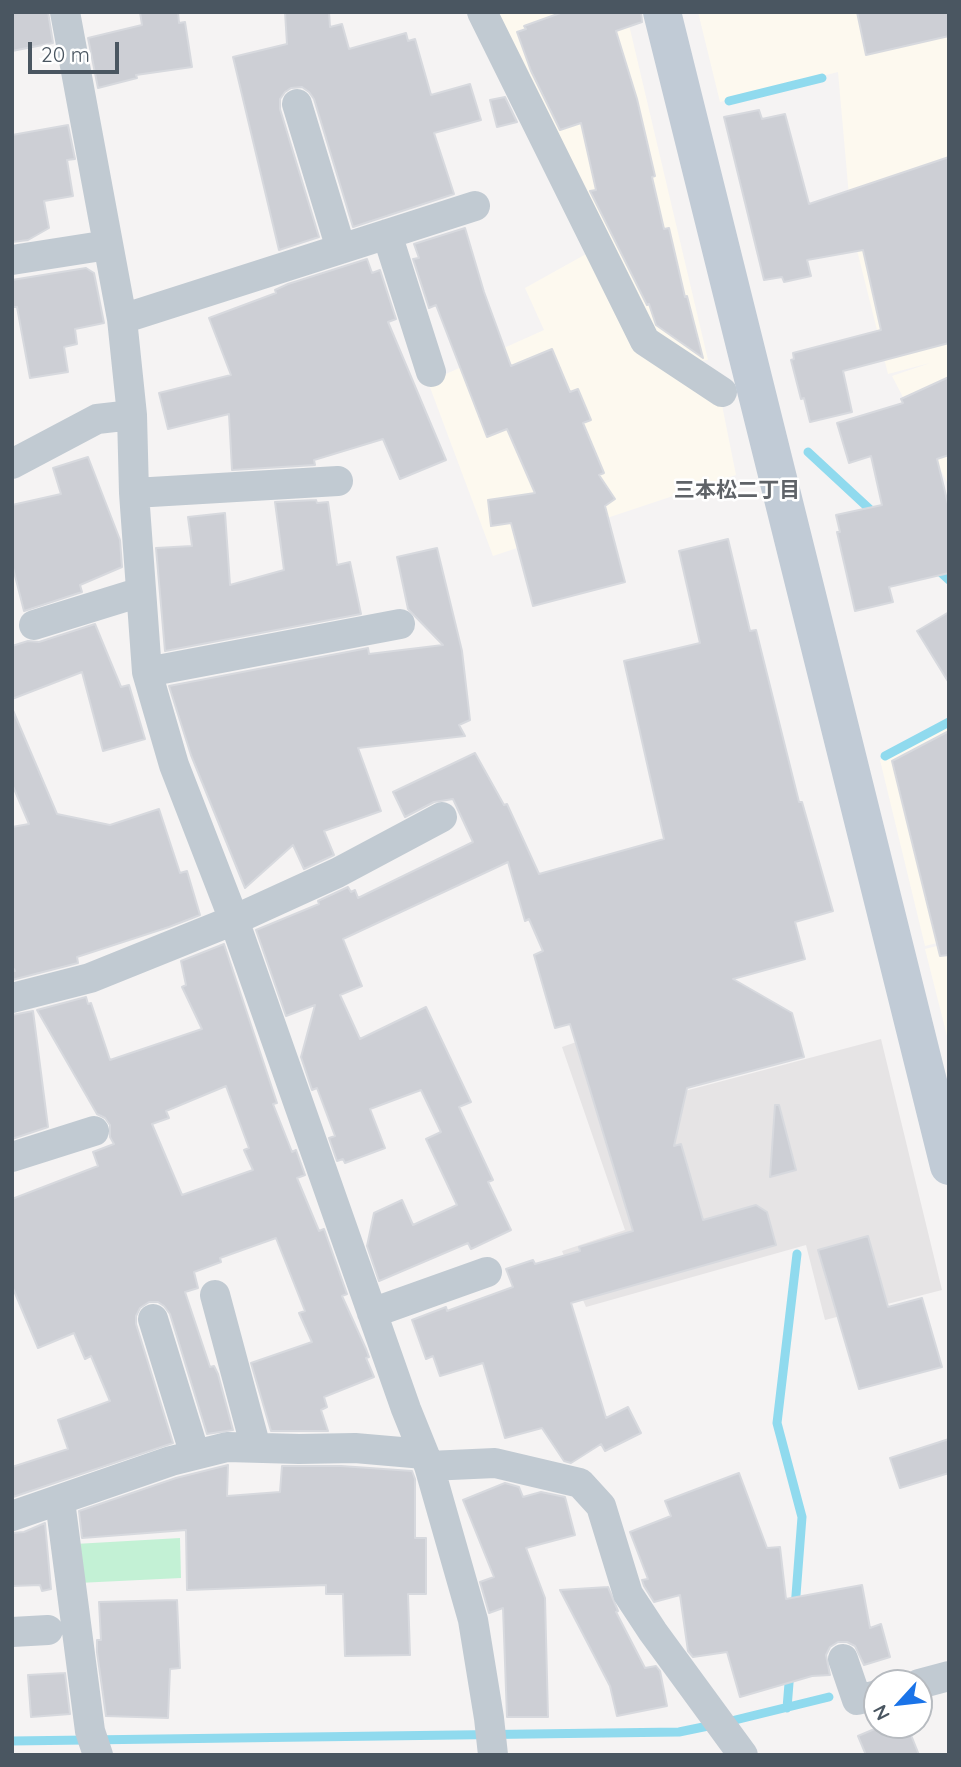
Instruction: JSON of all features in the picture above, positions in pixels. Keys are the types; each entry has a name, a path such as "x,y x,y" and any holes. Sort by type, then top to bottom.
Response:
{"street":[{"path":"65,12 122,318 132,415 134,493 147,672 174,765 234,920 426,1460 472,1620 489,1718 492,1753"},
{"path":"482,12 645,341 722,392"},
{"path":"662,12 949,1166"},
{"path":"297,104 341,249"},
{"path":"122,318 475,206"},
{"path":"387,234 431,372"},
{"path":"12,260 108,246"},
{"path":"12,464 97,419 132,415"},
{"path":"134,493 338,481"},
{"path":"34,625 141,592"},
{"path":"147,672 400,624"},
{"path":"12,998 90,978 234,920 337,873 442,817"},
{"path":"12,1157 94,1132"},
{"path":"372,1313 487,1272"},
{"path":"215,1294 256,1448"},
{"path":"153,1319 194,1455"},
{"path":"12,1516 171,1461 227,1447 355,1448 426,1460 495,1464 580,1483 601,1506 628,1594 737,1747"},
{"path":"60,1501 95,1743"},
{"path":"12,1632 48,1630"},
{"path":"843,1659 857,1700 863,1698"}],"shaded area":[{"path":"489,12 626,12 708,360 691,362 650,337"},
{"path":"698,12 949,12 949,486 892,376 930,363 888,374 852,230 838,72 720,102"},
{"path":"595,249 645,347 720,395 736,475 493,556 428,382 544,330 525,288"},
{"path":"949,720 949,940 925,946 880,760"},
{"path":"949,943 949,1044 925,949"},
{"path":"625,1025 647,1101 881,1039 942,1290 825,1320 806,1245 586,1307 562,1251 625,1230 562,1047"}],"green space":[{"path":"180,1538 181,1578 78,1583 75,1544"}],"building":[{"path":"12,12 48,12 53,43 12,51"},
{"path":"140,12 178,12 179,23 185,22 192,67 136,75 137,78 98,88 88,38 142,25"},
{"path":"285,12 329,12 330,27 342,24 349,49 406,33 408,41 415,39 431,95 470,84 481,120 434,133 454,194 353,227 314,99 302,87 291,88 280,99 280,109 319,237 279,250 233,57 287,44"},
{"path":"563,12 641,12 642,22 616,31 637,99 664,229 669,228 703,358 656,325 649,304 647,305 590,191 596,190 581,123 560,130 531,71 517,32 526,29 524,26"},
{"path":"857,12 949,12 949,36 866,55"},
{"path":"505,97 517,122 497,127 490,100"},
{"path":"759,110 762,119 785,114 809,204 949,157 949,343 843,371 852,412 810,422 791,360 794,359 793,353 881,330 863,250 807,260 811,276 784,282 782,277 764,280 724,117"},
{"path":"68,125 75,159 67,160 73,196 44,201 49,228 28,240 12,242 12,135"},
{"path":"465,228 484,292 511,366 552,349 570,392 578,389 591,420 583,423 604,473 599,475 615,499 605,506 625,582 533,606 511,523 491,526 488,500 535,493 507,429 487,437 436,305 429,308 413,259 419,258 414,244"},
{"path":"367,259 372,273 380,270 396,319 388,322 446,460 400,479 383,439 314,460 315,465 232,470 229,414 168,429 159,393 231,375 209,318 276,293 275,290 288,284"},
{"path":"86,268 94,273 104,323 75,329 77,344 64,347 68,372 30,378 17,307 12,307 12,280"},
{"path":"949,377 949,455 937,459 949,508 949,573 889,587 893,602 855,611 837,532 840,532 836,515 882,505 871,456 849,463 837,423 903,403 901,399"},
{"path":"88,457 120,540 122,567 80,585 82,592 24,611 12,564 12,505 61,494 53,468"},
{"path":"316,500 317,503 328,502 337,565 350,562 361,614 165,651 156,548 192,546 188,517 225,513 230,585 284,570 275,502"},
{"path":"728,539 750,631 756,630 799,802 802,802 833,911 795,922 805,959 733,979 792,1013 804,1057 687,1088 674,1146 681,1144 703,1220 756,1205 767,1212 776,1245 571,1303 606,1418 628,1407 641,1433 605,1451 601,1444 571,1463 564,1461 542,1428 505,1438 483,1363 440,1376 433,1356 426,1359 412,1320 446,1307 447,1311 513,1287 506,1269 533,1260 535,1264 580,1251 579,1247 633,1231 570,1024 555,1028 534,955 543,951 529,919 525,921 508,862 343,939 362,986 340,995 360,1039 426,1007 471,1102 459,1107 493,1180 488,1182 511,1230 471,1249 468,1243 379,1281 367,1246 374,1213 402,1200 413,1225 457,1205 426,1139 441,1132 421,1090 370,1109 385,1148 345,1163 343,1159 337,1161 329,1138 335,1136 317,1088 312,1090 301,1057 315,1005 286,1016 256,930 319,904 318,901 348,887 351,892 355,890 358,898 473,842 453,799 434,802 405,817 393,792 475,753 504,805 507,804 539,874 664,839 624,661 700,643 679,551"},
{"path":"437,548 462,651 470,720 459,725 465,736 358,748 381,811 324,831 334,855 304,869 293,845 245,888 191,755 169,686 368,648 369,654 443,645 408,609 397,557"},
{"path":"949,612 949,683 917,631"},
{"path":"95,624 121,687 129,685 145,739 103,751 82,672 12,699 12,646 28,641 39,642"},
{"path":"12,708 57,814 110,825 159,809 180,873 187,871 200,915 77,957 78,963 12,980 12,971 15,971 12,966 12,827 29,824 12,784"},
{"path":"949,731 949,955 940,956 892,761"},
{"path":"224,944 277,1103 273,1104 292,1152 296,1150 305,1175 297,1178 319,1231 324,1229 347,1294 342,1296 366,1349 369,1357 366,1358 374,1377 324,1397 327,1407 321,1410 328,1431 271,1431 251,1363 312,1342 299,1313 305,1311 276,1238 220,1258 221,1262 194,1272 198,1288 185,1292 210,1367 214,1366 218,1374 233,1430 207,1434 170,1314 158,1302 149,1302 140,1308 136,1324 173,1443 13,1497 12,1467 68,1449 58,1420 110,1401 91,1356 85,1359 74,1333 38,1348 12,1286 12,1199 98,1166 93,1152 114,1144 110,1137 110,1125 105,1118 97,1114 37,1010 86,997 88,1004 91,1003 110,1060 202,1029 182,987 186,985 181,961","holes":["226,1086 249,1148 244,1150 253,1170 182,1195 152,1124 169,1118 166,1111"]},
{"path":"33,1011 48,1127 12,1139 12,1015"},
{"path":"775,1105 779,1105 796,1170 770,1177"},
{"path":"868,1236 888,1307 922,1298 942,1367 859,1389 818,1250"},
{"path":"949,1439 949,1473 900,1488 890,1458"},
{"path":"228,1465 227,1496 280,1492 282,1466 341,1466 412,1471 415,1479 415,1538 426,1538 426,1594 408,1594 410,1655 345,1656 343,1594 326,1594 326,1585 187,1590 186,1530 82,1538 79,1511 176,1478"},
{"path":"739,1473 767,1548 780,1547 786,1599 862,1585 870,1628 881,1624 890,1657 864,1665 855,1646 838,1642 830,1647 826,1655 830,1675 812,1676 740,1697 727,1652 693,1657 688,1651 680,1595 654,1602 644,1586 642,1580 648,1579 630,1532 671,1516 665,1501"},
{"path":"505,1483 519,1487 523,1497 541,1492 565,1497 575,1535 526,1548 545,1598 548,1717 507,1717 503,1608 489,1613 480,1582 494,1577 463,1500"},
{"path":"45,1523 51,1589 42,1591 40,1585 12,1586 12,1533 24,1532"},
{"path":"608,1587 618,1611 616,1612 645,1668 656,1666 660,1671 667,1706 617,1716 610,1686 560,1590"},
{"path":"177,1600 180,1668 170,1669 168,1718 106,1716 97,1652 97,1640 101,1640 99,1602"},
{"path":"65,1673 70,1714 31,1717 28,1675"},
{"path":"863,1734 863,1739 913,1739 919,1755 866,1755 858,1736"}],"waterway":[{"path":"729,101 822,78"},
{"path":"808,452 876,515"},
{"path":"936,568 949,580"},
{"path":"885,756 949,722"},
{"path":"795,1608 802,1517 777,1423 797,1254"},
{"path":"787,1708 790,1671"},
{"path":"727,1722 829,1697"},
{"path":"12,1741 679,1732 713,1725"}],"district":[{"name":"三本松二丁目","path":"737,491"}]}
